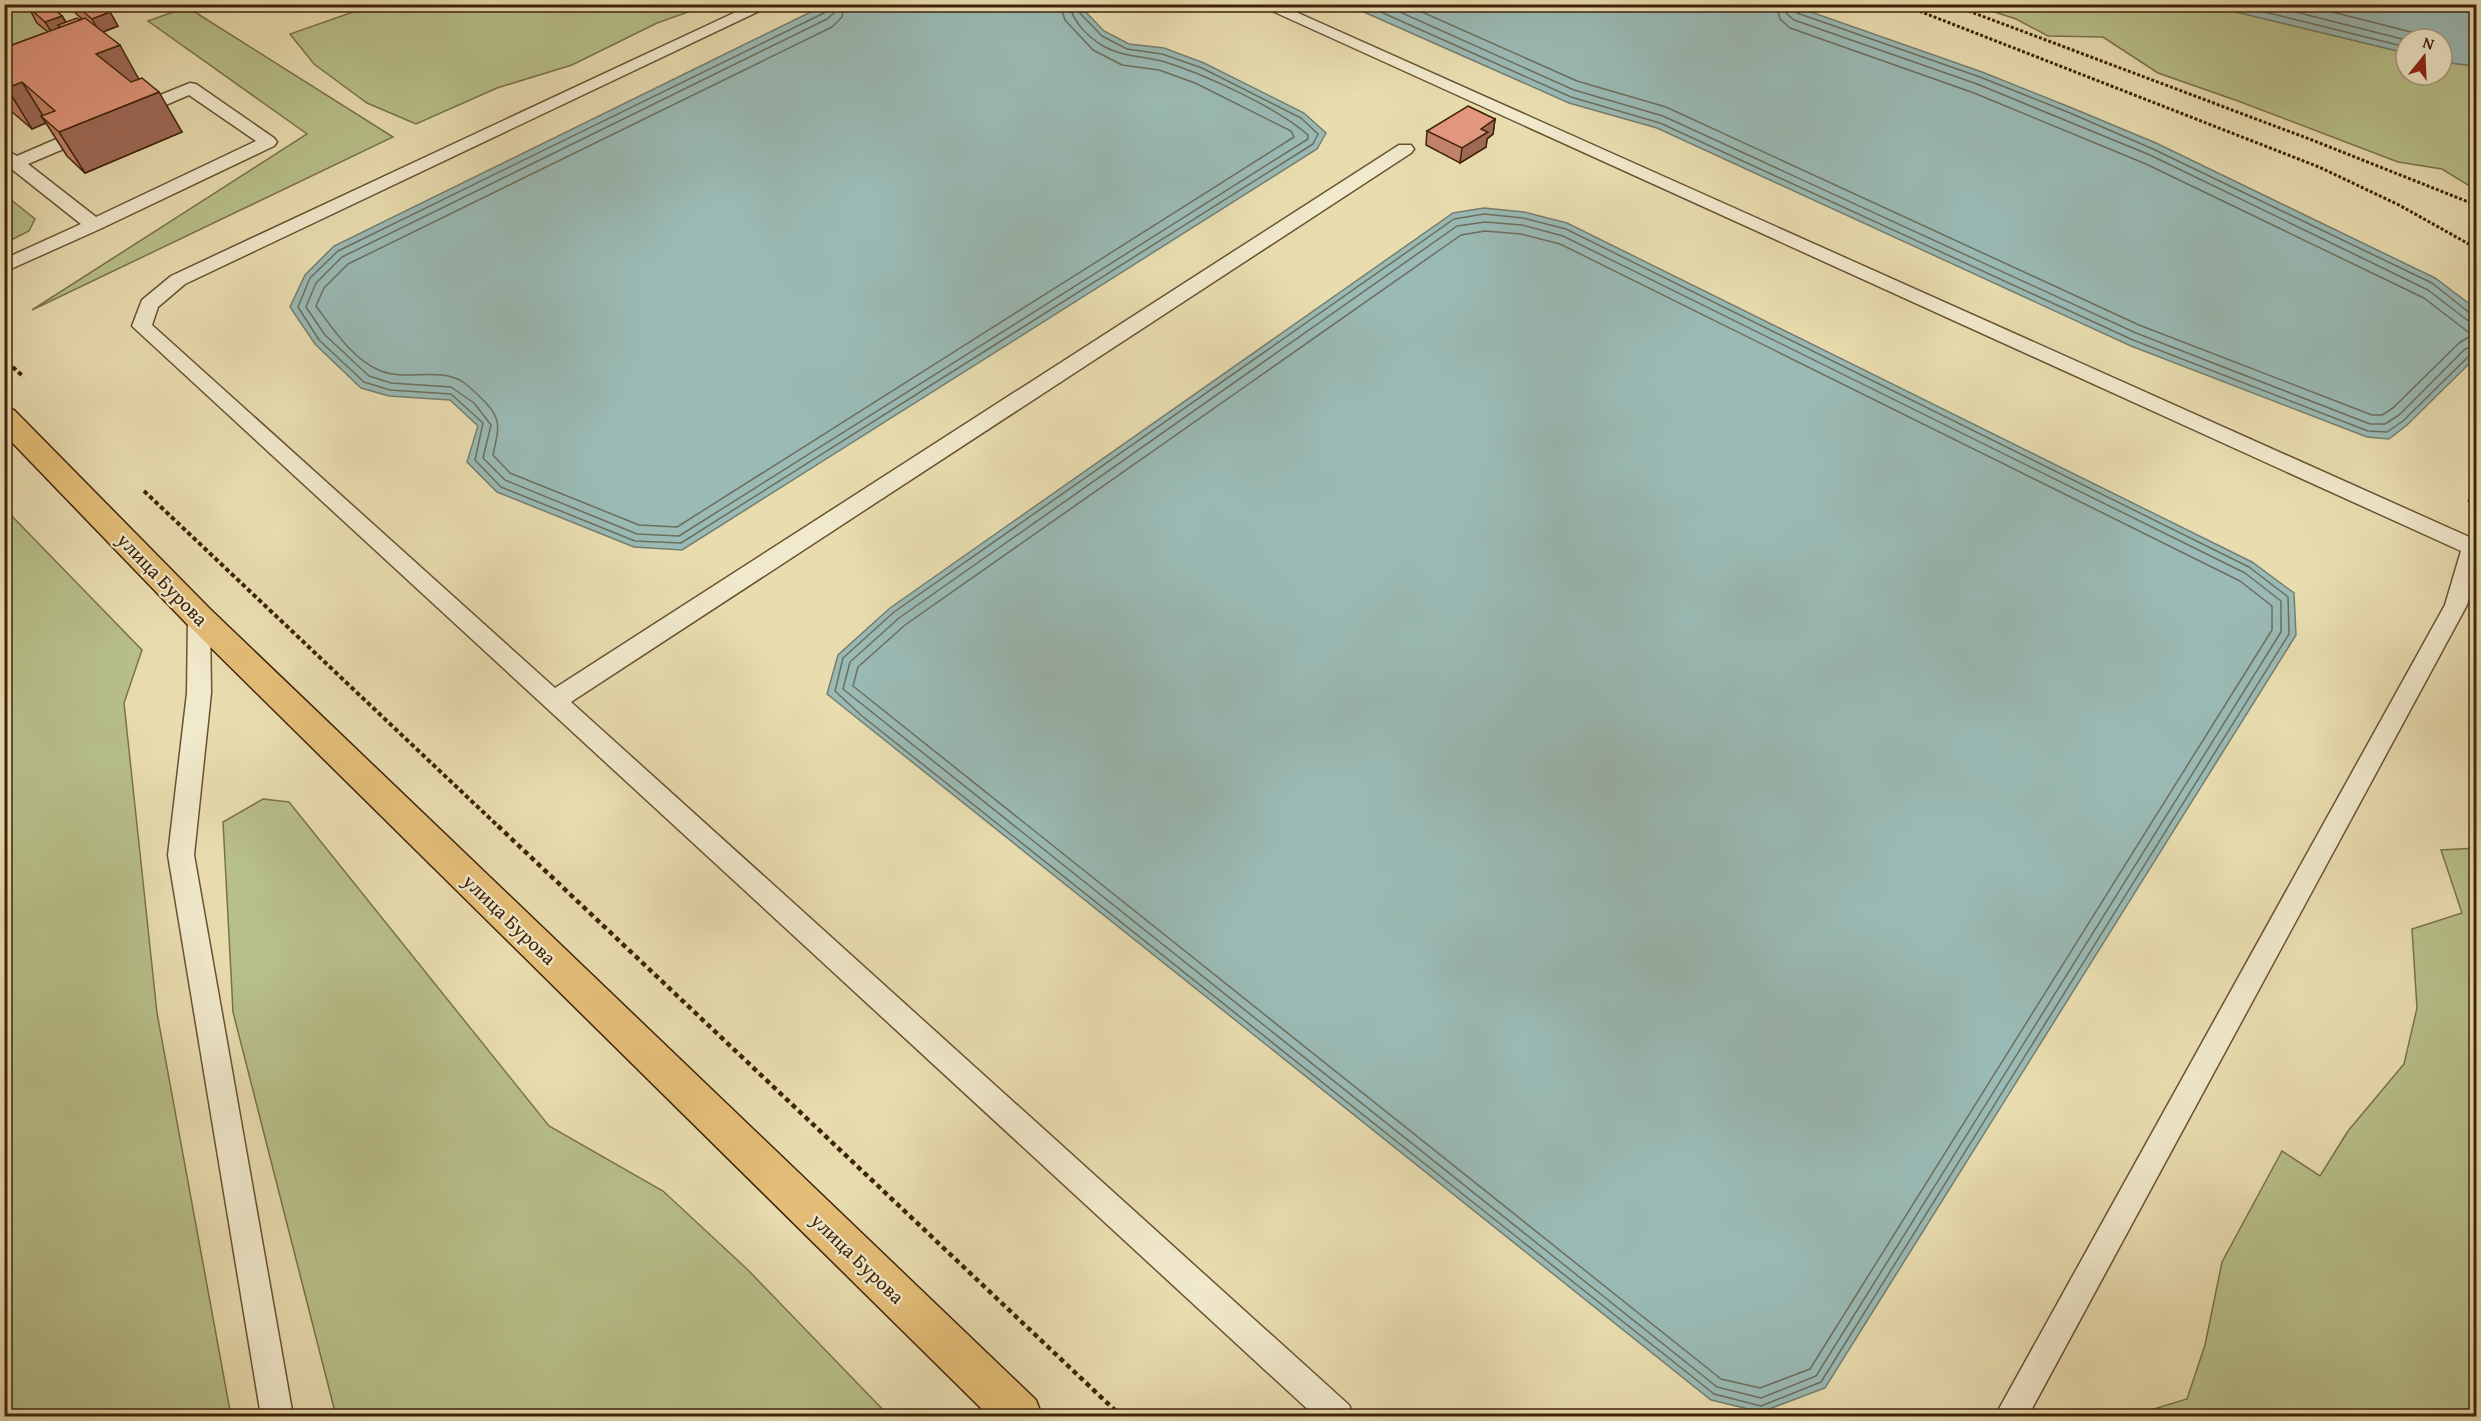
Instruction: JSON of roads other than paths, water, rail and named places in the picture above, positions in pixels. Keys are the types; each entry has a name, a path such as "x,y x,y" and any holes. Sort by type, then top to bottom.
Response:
{"main road":[{"name":"улица Бурова","path":"4,417 199,617 1020,1416"}],"lane":[{"path":"766,4 178,280 149,304 142,326 1338,1416"},
{"path":"1264,4 2473,547 2456,605 2011,1416"},
{"path":"4,266 268,142 190,88 108,123 10,158"},
{"path":"553,702 1405,149"},
{"path":"10,158 94,225"},
{"path":"199,617 199,693 182,855 277,1416"}],"water":[{"path":"827,4 1079,5 1104,31 1129,44 1164,48 1204,63 1304,113 1326,133 1317,149 682,550 634,547 497,492 467,462 478,426 450,400 389,396 361,388 315,344 290,307 305,275 334,246"},
{"path":"1348,5 1791,5 1982,72 2156,143 2435,278 2471,305 2476,312 2476,357 2407,425 2389,439 2367,437 2131,346 1657,128 1569,103"},
{"path":"2207,5 2476,5 2476,66 2454,63 2454,27 2394,27 2394,50"},
{"path":"1484,208 1524,212 1567,223 2252,562 2294,593 2296,635 1825,1388 1761,1412 1711,1400 827,694 838,655 890,608 1453,213"}]}
